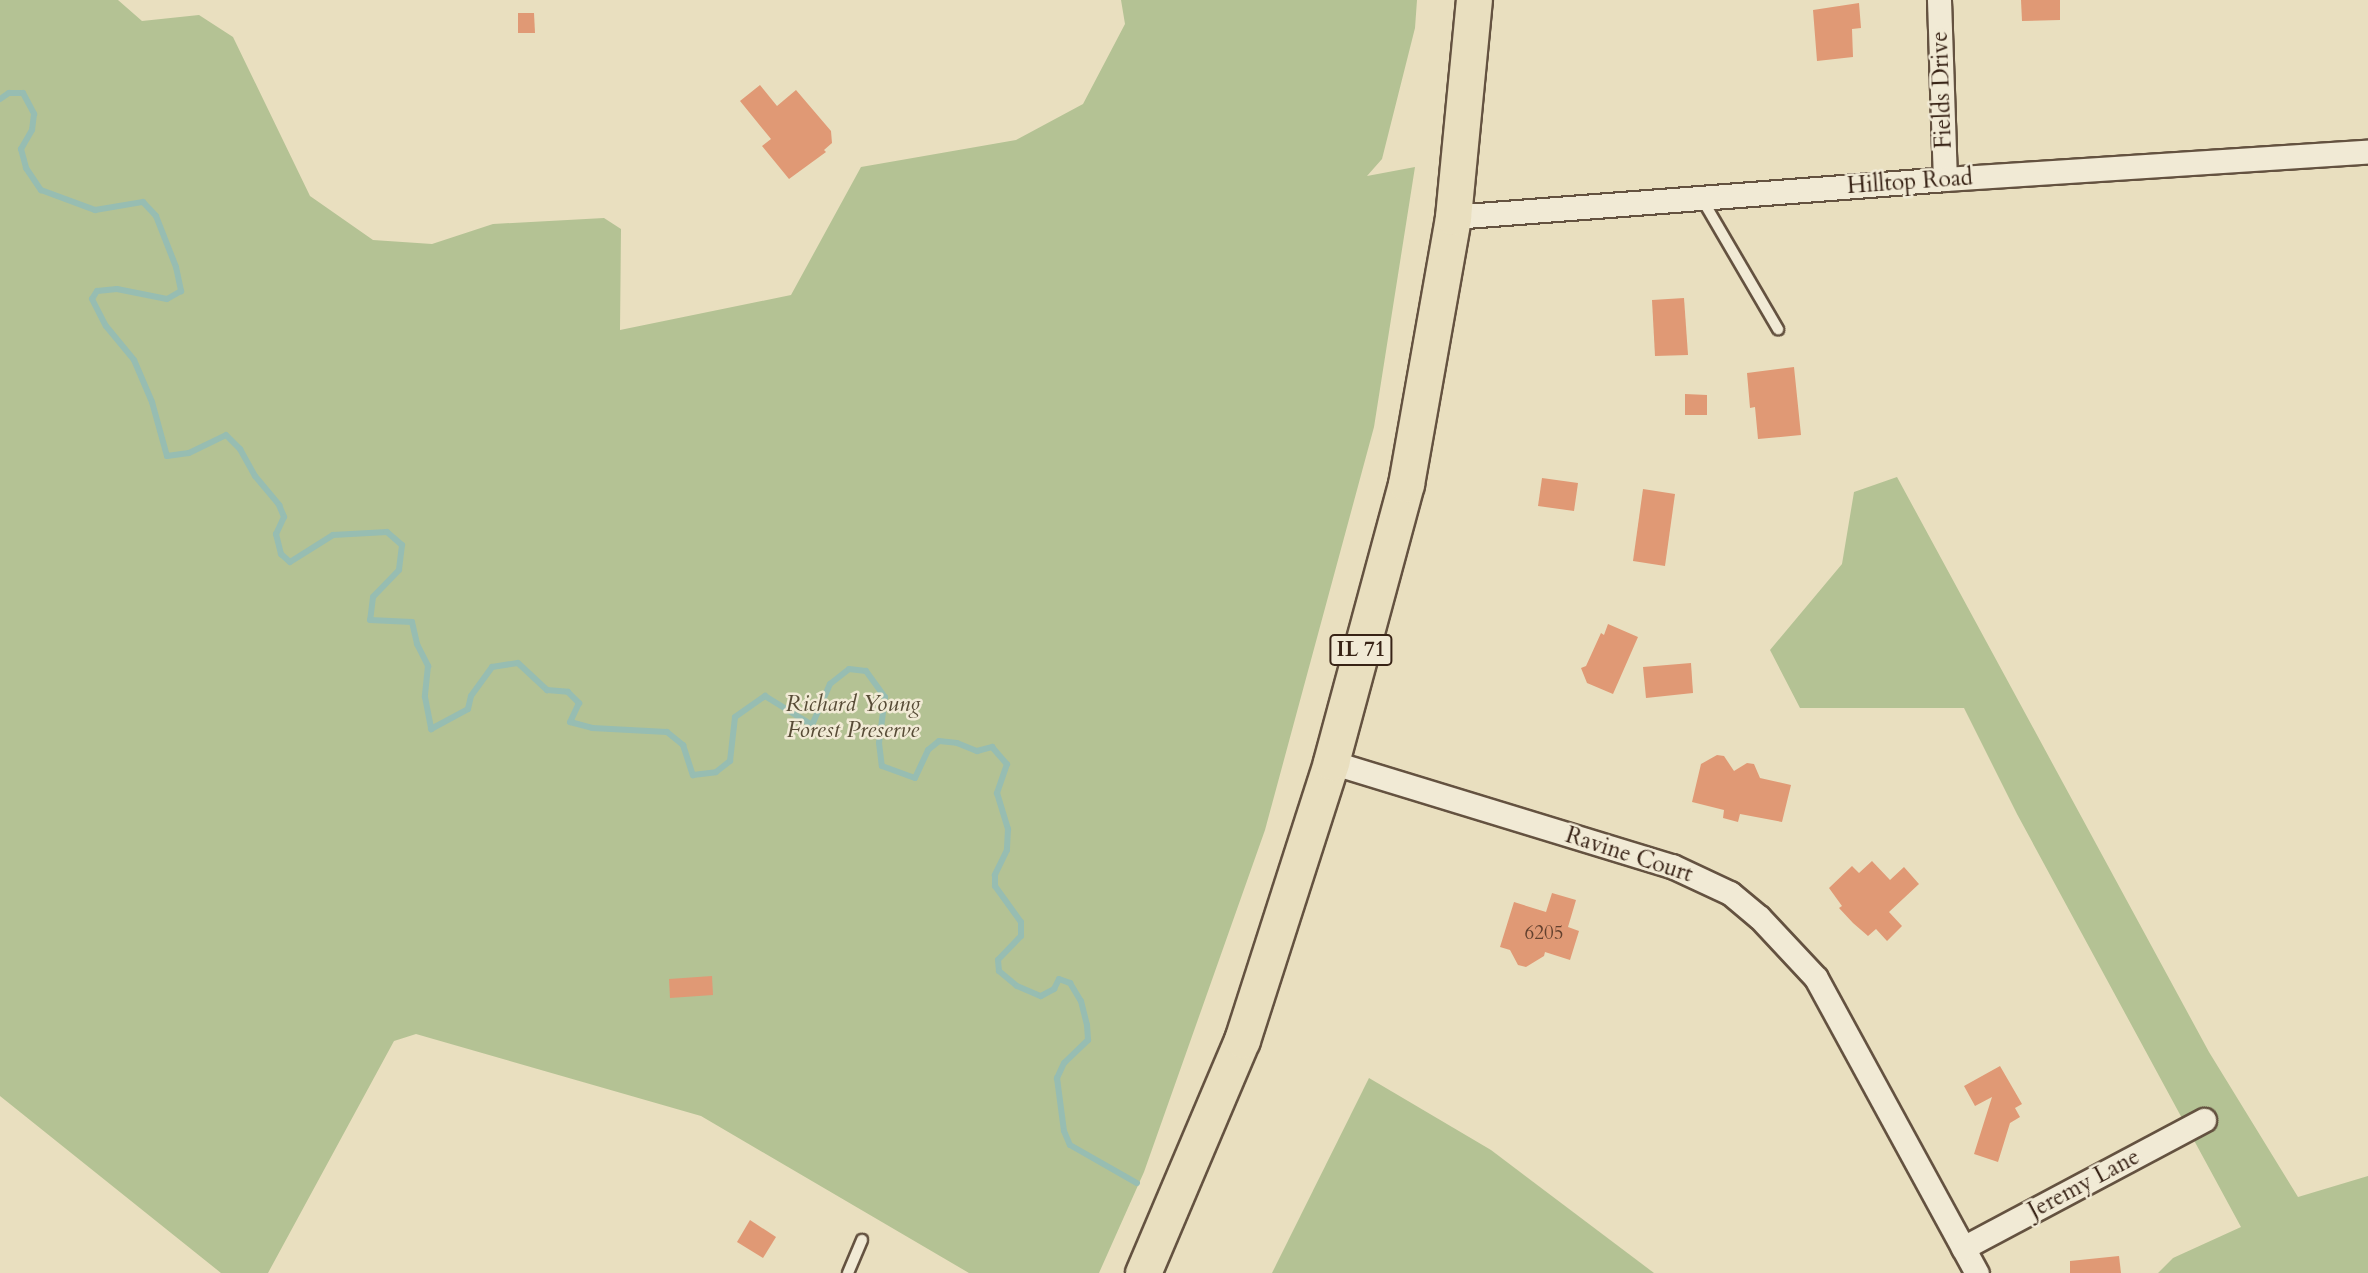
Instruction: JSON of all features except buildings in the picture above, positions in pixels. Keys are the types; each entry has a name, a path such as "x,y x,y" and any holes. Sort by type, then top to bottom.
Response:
{"main road":[{"name":"IL 71","path":"1143,1273 1242,1040 1331,762 1406,484 1453,217 1474,0"}],"street":[{"name":"Fields Drive","path":"1939,0 1945,179"},
{"name":"Hilltop Road","path":"1453,217 1945,179 2368,152"},
{"name":"Ravine Court","path":"1331,762 1672,866 1730,893 1759,918 1816,978 1977,1273"},
{"name":"Jeremy Lane","path":"1964,1248 2204,1120"}],"lane":[{"path":"1702,199 1778,329"},
{"path":"848,1273 862,1240"}],"green space":[{"name":"Richard Young Forest Preserve","path":"0,0 118,0 142,21 199,15 233,37 310,196 373,240 432,244 493,224 604,218 621,229 620,330 791,295 861,167 1016,140 1083,104 1125,24 1121,0 1417,0 1415,28 1382,159 1367,176 1415,167 1374,427 1265,830 1144,1172 1099,1273 969,1273 701,1116 416,1034 394,1041 268,1273 221,1273 0,1096"},
{"path":"1897,477 2209,1052 2298,1197 2368,1176 2368,1273 2158,1273 2173,1258 2241,1227 2017,814 1964,708 1800,708 1770,650 1842,564 1854,492"},
{"path":"1369,1078 1491,1150 1654,1273 1272,1273"}],"waterway":[{"path":"0,99 9,93 23,93 34,114 32,130 21,149 26,168 41,190 95,210 143,202 156,216 176,267 181,291 167,299 117,289 97,291 92,299 106,326 134,360 152,402 167,456 189,453 226,435 240,449 255,476 279,505 284,517 276,534 281,554 290,562 333,535 387,532 402,545 399,570 373,597 370,620 412,622 417,644 428,666 425,697 431,729 468,709 471,696 492,667 518,663 547,690 568,692 579,703 570,722 592,728 667,732 683,745 693,775 716,772 730,761 735,717 765,696 812,725 830,684 849,669 866,671 885,697 879,743 882,766 915,778 928,750 939,741 957,743 977,751 992,747 1007,764 997,793 1008,829 1007,850 995,875 995,886 1021,922 1021,936 998,960 999,971 1017,986 1041,996 1054,989 1059,979 1070,983 1081,1001 1088,1040 1064,1063 1057,1078 1064,1131 1070,1145 1137,1183"}]}
